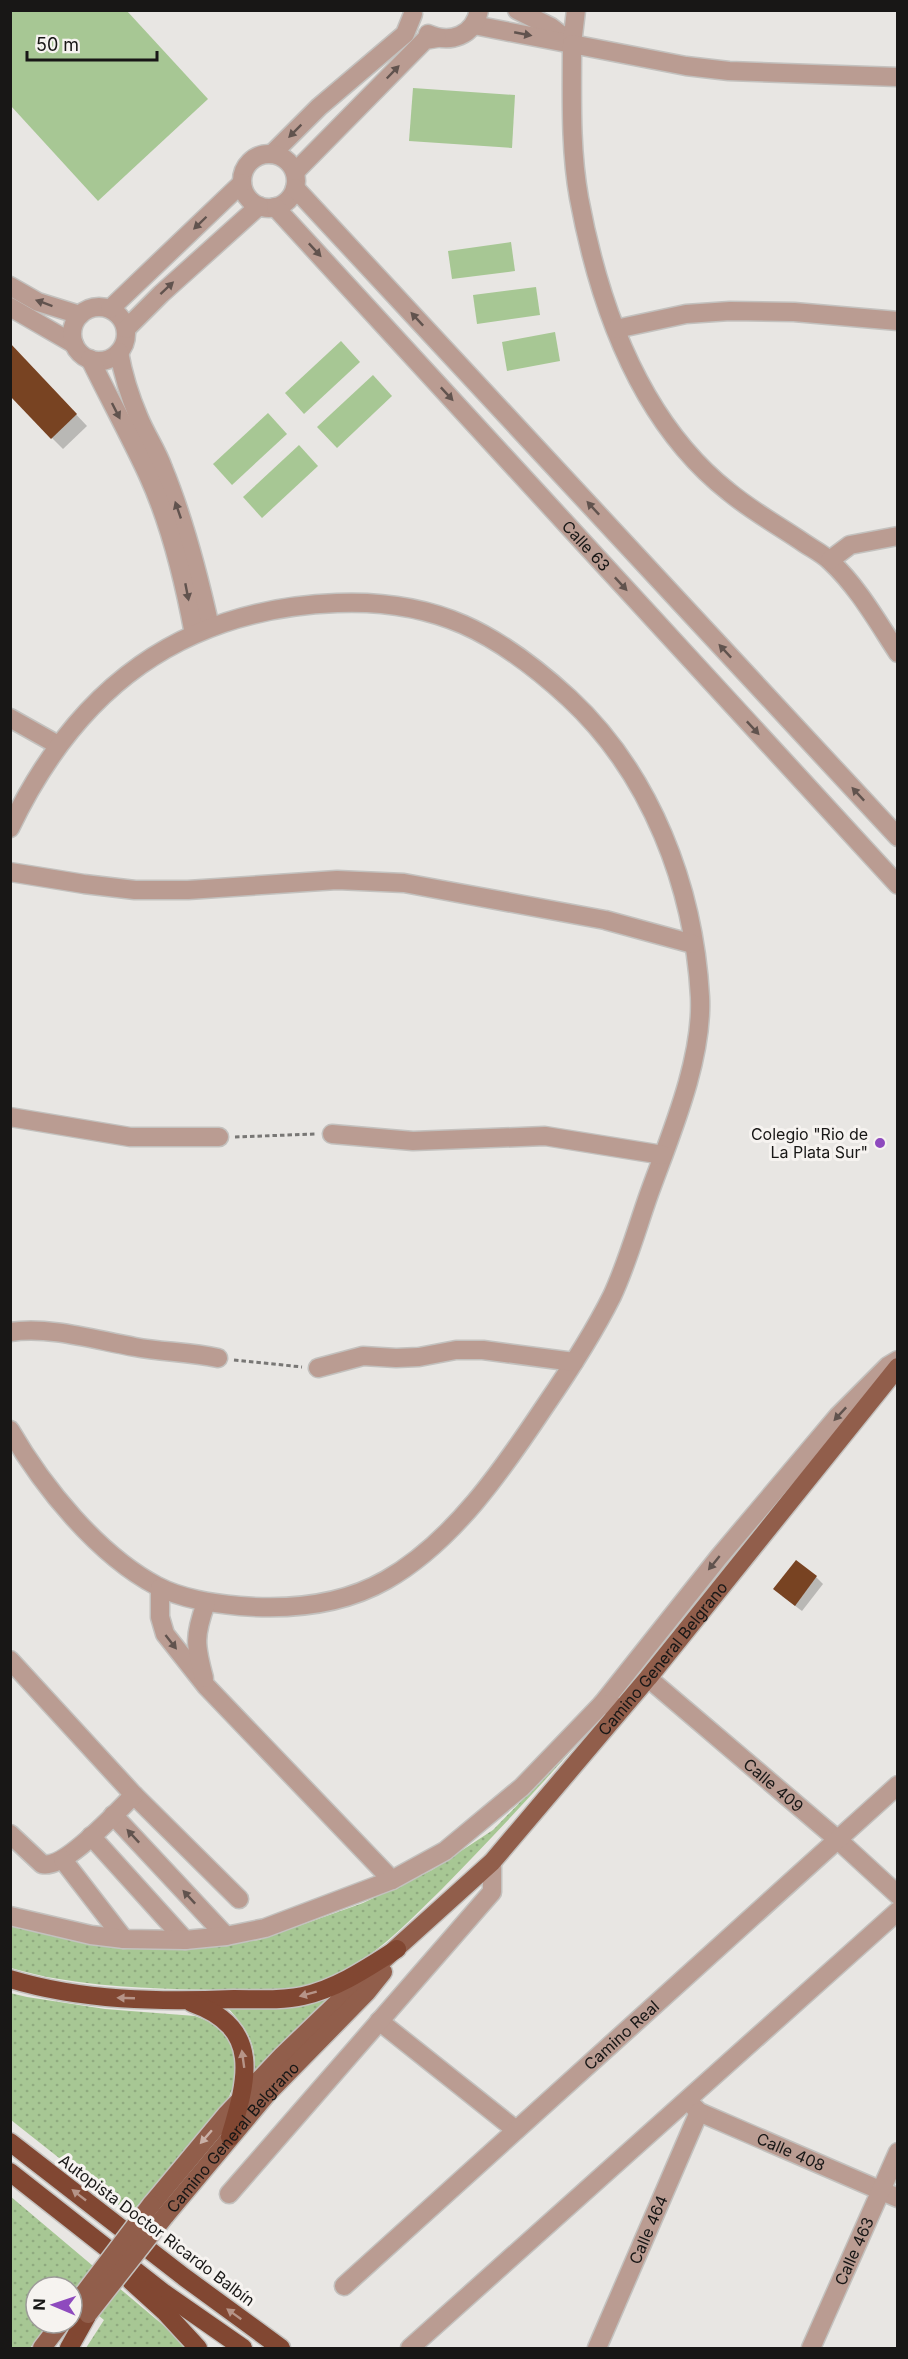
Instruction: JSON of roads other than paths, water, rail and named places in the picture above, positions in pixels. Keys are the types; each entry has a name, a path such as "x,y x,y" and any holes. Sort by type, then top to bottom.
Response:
{"highway":[{"path":"10,1979 100,1997 184,2001 301,1996 326,1989 352,1977 397,1949"},
{"path":"184,2001 222,2017 233,2029 240,2043 245,2076 230,2137"},
{"name":"Autopista Doctor Ricardo Balbín","path":"10,2142 281,2349"},
{"path":"14,2176 164,2311 198,2349"},
{"path":"14,2176 164,2293 243,2349"}],"main road":[{"name":"Camino General Belgrano","path":"84,2303 158,2211 241,2097 360,1981 492,1862 648,1678 897,1367"},
{"name":"Camino General Belgrano","path":"158,2211 230,2137 303,2054 367,1992 413,1935"},
{"path":"42,2349 52,2335"},
{"name":"Camino General Belgrano","path":"60,2349 67,2335"}],"street":[{"path":"517,10 551,27 572,44"},
{"path":"576,10 572,44 572,125 579,197 595,271 631,368 658,414 691,458 729,493 830,560 860,595 897,653"},
{"path":"413,12 418,24 426,33 437,38"},
{"path":"272,154 319,107 405,34 413,12"},
{"path":"126,329 178,278 267,206 288,200 295,180 338,129 425,40 457,37 467,32 477,18 572,44 686,66 729,71 897,77"},
{"path":"357,74 375,90"},
{"path":"267,206 248,197 242,183 247,165 262,155 272,154 286,160 295,180"},
{"name":"Calle 63","path":"295,180 897,837"},
{"path":"110,309 242,183"},
{"name":"Calle 63","path":"267,206 897,885"},
{"path":"10,286 38,302 80,315"},
{"path":"10,307 74,344 90,359 149,476 202,630"},
{"path":"74,344 73,328 80,315 94,307 110,309 118,314 126,329 126,337 119,352 106,360 90,359"},
{"path":"616,329 686,314 730,311 794,312 897,321"},
{"path":"119,352 131,398 163,466 181,519 198,576 202,630"},
{"path":"830,560 850,545 897,536"},
{"path":"10,828 23,801 58,745 92,705 121,679 165,649 202,630 280,609 315,604 366,602 413,608 448,618 483,633 550,681 606,736 644,794 664,837 682,885 700,1000 689,1078 614,1293 574,1362 506,1464 448,1532 385,1581 358,1593 327,1602 287,1607 206,1603 160,1588 127,1567 74,1516 27,1460 10,1430"},
{"path":"10,718 58,745"},
{"path":"10,872 135,890 188,890 337,880 404,883 605,920 693,944"},
{"path":"10,1117 130,1137 219,1137"},
{"path":"332,1134 413,1141 545,1136 663,1155"},
{"path":"10,1332 22,1330 73,1335 137,1348 197,1353 218,1358"},
{"path":"318,1368 363,1356 396,1358 456,1350 483,1350 574,1362"},
{"path":"10,1916 90,1935 124,1939 185,1940 226,1936 266,1928 392,1880 445,1851 522,1787 602,1704 719,1557 838,1416 888,1366 897,1360"},
{"path":"160,1588 160,1617 165,1634 207,1686 392,1880"},
{"path":"206,1603 197,1628 196,1649 207,1686"},
{"path":"10,1660 134,1795 239,1899"},
{"name":"Calle 409","path":"648,1678 837,1839 897,1895"},
{"path":"602,1704 622,1708"},
{"name":"Camino Real","path":"344,2286 897,1785"},
{"path":"12,1838 42,1864 48,1865 63,1860 134,1795"},
{"path":"113,1815 226,1936"},
{"path":"91,1836 185,1940"},
{"path":"63,1860 124,1939"},
{"path":"229,2194 492,1892 492,1862"},
{"path":"410,2349 694,2106 897,1911"},
{"path":"379,2021 516,2130"},
{"name":"Calle 408","path":"694,2106 889,2194"},
{"name":"Calle 464","path":"597,2349 694,2106"},
{"name":"Calle 463","path":"811,2349 889,2194 897,2152"}],"place":[{"name":"Colegio \"Rio de La Plata Sur\"","path":"880,1143"}]}
